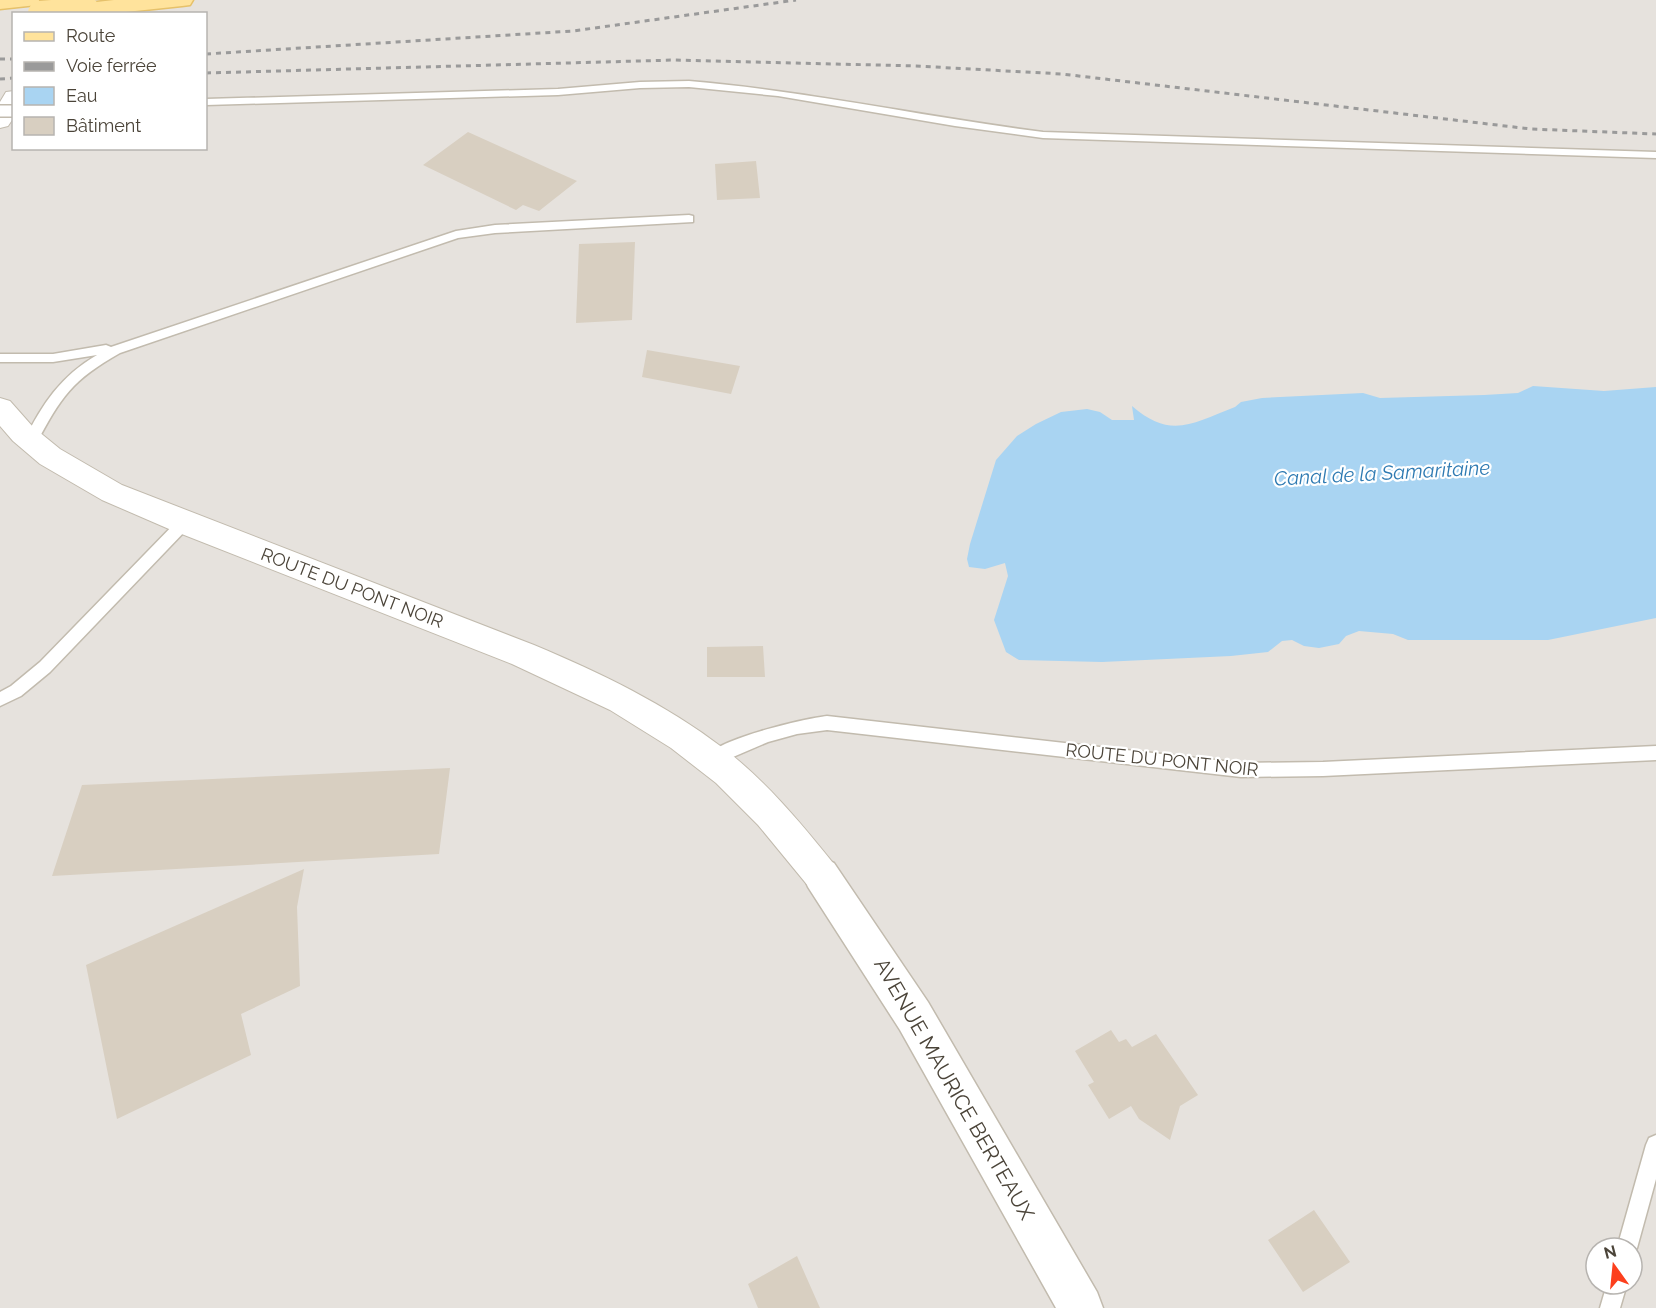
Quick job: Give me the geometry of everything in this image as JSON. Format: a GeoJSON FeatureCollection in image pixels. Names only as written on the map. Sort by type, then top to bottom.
{"type":"FeatureCollection","features":[{"type":"Feature","properties":{"kind":"main road"},"geometry":{"type":"LineString","coordinates":[[0,3],[29,0]]}},
{"type":"Feature","properties":{"kind":"main road"},"geometry":{"type":"LineString","coordinates":[[52,12],[182,0]]}},
{"type":"Feature","properties":{"kind":"street"},"geometry":{"type":"LineString","coordinates":[[0,121],[12,100]]}},
{"type":"Feature","properties":{"kind":"street","name":"ROUTE DU PONT NOIR"},"geometry":{"type":"LineString","coordinates":[[0,408],[31,441],[61,464],[97,485],[571,675],[648,714],[712,759],[770,813],[821,875]]}},
{"type":"Feature","properties":{"kind":"street","name":"AVENUE MAURICE BERTEAUX"},"geometry":{"type":"LineString","coordinates":[[821,875],[914,1016],[1081,1308]]}},
{"type":"Feature","properties":{"kind":"lane"},"geometry":{"type":"LineString","coordinates":[[207,102],[351,96],[560,92],[682,84],[745,89],[1043,135],[1656,154]]}},
{"type":"Feature","properties":{"kind":"lane"},"geometry":{"type":"LineString","coordinates":[[0,358],[70,357],[135,342],[456,235],[495,229],[689,219]]}},
{"type":"Feature","properties":{"kind":"lane"},"geometry":{"type":"LineString","coordinates":[[31,441],[50,402],[68,381],[98,359],[135,342]]}},
{"type":"Feature","properties":{"kind":"lane"},"geometry":{"type":"LineString","coordinates":[[0,699],[16,691],[45,667],[185,522]]}},
{"type":"Feature","properties":{"kind":"lane","name":"ROUTE DU PONT NOIR"},"geometry":{"type":"LineString","coordinates":[[712,759],[754,738],[789,728],[827,723],[1241,770],[1313,769],[1656,753]]}},
{"type":"Feature","properties":{"kind":"lane"},"geometry":{"type":"LineString","coordinates":[[1630,1236],[1656,1145]]}},
{"type":"Feature","properties":{"kind":"shaded area"},"geometry":{"type":"Polygon","coordinates":[[[0,0],[1656,0],[1656,1308],[0,1308],[0,0]]]}},
{"type":"Feature","properties":{"kind":"water","name":"Canal de la Samaritaine"},"geometry":{"type":"Polygon","coordinates":[[[1533,386],[1604,391],[1656,387],[1656,618],[1548,640],[1408,640],[1393,634],[1359,631],[1346,636],[1339,644],[1319,648],[1304,646],[1292,640],[1282,641],[1268,652],[1231,656],[1102,662],[1019,660],[1006,652],[994,620],[1008,576],[1005,563],[985,569],[969,567],[967,559],[970,544],[996,460],[1017,436],[1061,412],[1087,409],[1100,412],[1112,420],[1134,420],[1132,406],[1159,423],[1182,425],[1207,418],[1235,407],[1241,402],[1262,398],[1363,393],[1380,398],[1484,395],[1518,393],[1533,386]]]}},
{"type":"Feature","properties":{"kind":"building"},"geometry":{"type":"Polygon","coordinates":[[[468,132],[577,181],[539,211],[523,205],[516,210],[423,165],[468,132]]]}},
{"type":"Feature","properties":{"kind":"building"},"geometry":{"type":"Polygon","coordinates":[[[756,161],[760,198],[717,200],[715,164],[756,161]]]}},
{"type":"Feature","properties":{"kind":"building"},"geometry":{"type":"Polygon","coordinates":[[[635,242],[632,320],[576,323],[579,244],[635,242]]]}},
{"type":"Feature","properties":{"kind":"building"},"geometry":{"type":"Polygon","coordinates":[[[647,350],[740,366],[731,394],[642,377],[647,350]]]}},
{"type":"Feature","properties":{"kind":"building"},"geometry":{"type":"Polygon","coordinates":[[[763,646],[765,677],[707,677],[707,647],[763,646]]]}},
{"type":"Feature","properties":{"kind":"building"},"geometry":{"type":"Polygon","coordinates":[[[450,768],[439,854],[52,876],[82,785],[450,768]]]}},
{"type":"Feature","properties":{"kind":"building"},"geometry":{"type":"Polygon","coordinates":[[[304,869],[297,907],[300,986],[241,1014],[251,1055],[117,1119],[86,965],[304,869]]]}},
{"type":"Feature","properties":{"kind":"building"},"geometry":{"type":"Polygon","coordinates":[[[1111,1030],[1119,1042],[1126,1039],[1132,1047],[1156,1034],[1198,1095],[1180,1106],[1170,1140],[1139,1119],[1131,1106],[1109,1119],[1088,1085],[1094,1082],[1075,1051],[1111,1030]]]}},
{"type":"Feature","properties":{"kind":"building"},"geometry":{"type":"Polygon","coordinates":[[[1314,1210],[1350,1262],[1303,1292],[1268,1240],[1314,1210]]]}},
{"type":"Feature","properties":{"kind":"building"},"geometry":{"type":"Polygon","coordinates":[[[797,1256],[820,1308],[758,1308],[748,1284],[797,1256]]]}},
{"type":"Feature","properties":{"kind":"railway"},"geometry":{"type":"LineString","coordinates":[[207,54],[573,31],[796,0]]}},
{"type":"Feature","properties":{"kind":"railway"},"geometry":{"type":"LineString","coordinates":[[0,59],[12,59]]}},
{"type":"Feature","properties":{"kind":"railway"},"geometry":{"type":"LineString","coordinates":[[207,73],[675,60],[916,66],[1062,74],[1531,129],[1656,134]]}},
{"type":"Feature","properties":{"kind":"railway"},"geometry":{"type":"LineString","coordinates":[[0,79],[12,78]]}}]}
